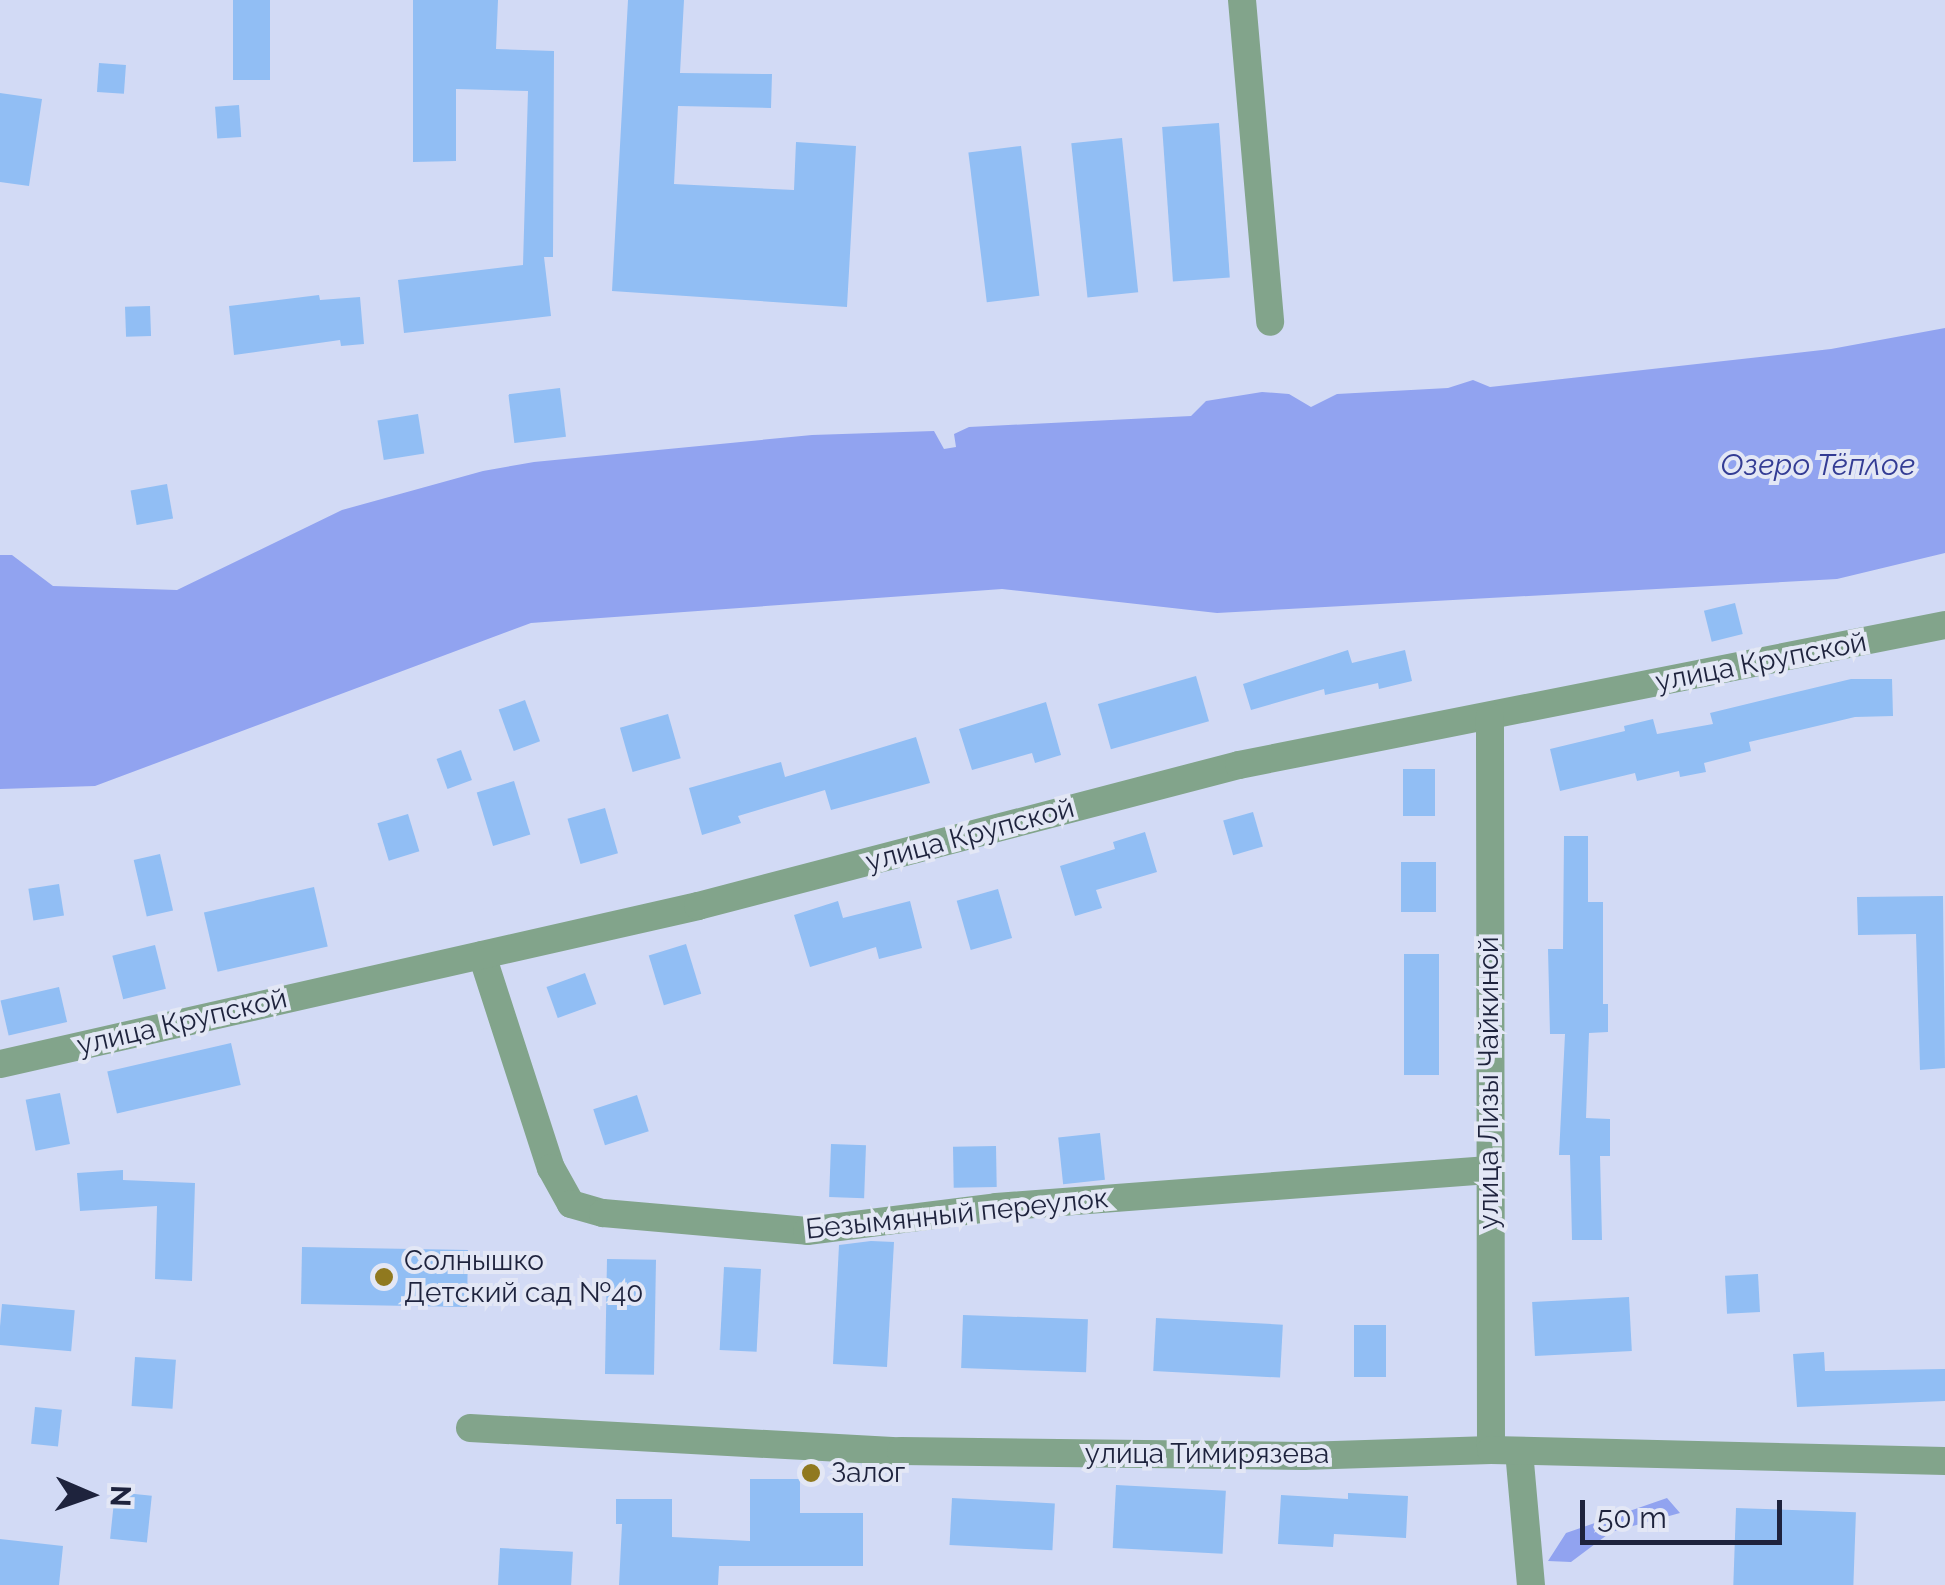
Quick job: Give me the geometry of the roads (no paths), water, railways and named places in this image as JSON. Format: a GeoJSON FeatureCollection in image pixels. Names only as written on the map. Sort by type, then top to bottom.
{"type":"FeatureCollection","features":[{"type":"Feature","properties":{"kind":"street"},"geometry":{"type":"LineString","coordinates":[[1242,0],[1270,322]]}},
{"type":"Feature","properties":{"kind":"street","name":"улица Крупской"},"geometry":{"type":"LineString","coordinates":[[0,1064],[698,906],[1239,765],[1945,625]]}},
{"type":"Feature","properties":{"kind":"street","name":"улица Лизы Чайкиной"},"geometry":{"type":"LineString","coordinates":[[1490,717],[1489,1170],[1505,1450],[1531,1585]]}},
{"type":"Feature","properties":{"kind":"street","name":"Безымянный переулок"},"geometry":{"type":"LineString","coordinates":[[482,955],[551,1168],[571,1204],[604,1213],[807,1231],[996,1207],[1489,1170]]}},
{"type":"Feature","properties":{"kind":"street","name":"улица Тимирязева"},"geometry":{"type":"LineString","coordinates":[[470,1428],[901,1450],[1302,1456],[1505,1450],[1945,1461]]}},
{"type":"Feature","properties":{"kind":"water","name":"Озеро Тёплое"},"geometry":{"type":"Polygon","coordinates":[[[1945,328],[1945,553],[1837,579],[1217,613],[1002,589],[531,623],[95,786],[0,789],[0,555],[12,555],[53,586],[177,590],[342,510],[483,471],[534,462],[812,435],[934,431],[944,449],[956,447],[954,434],[969,427],[1191,416],[1206,401],[1262,392],[1289,394],[1311,407],[1337,394],[1448,388],[1473,380],[1490,387],[1831,349],[1945,328]]]}},
{"type":"Feature","properties":{"kind":"water"},"geometry":{"type":"Polygon","coordinates":[[[1667,1498],[1680,1513],[1611,1532],[1571,1562],[1548,1561],[1566,1533],[1667,1498]]]}},
{"type":"Feature","properties":{"kind":"place","name":"Солнышко Детский сад №40"},"geometry":{"type":"Point","coordinates":[384,1277]}},
{"type":"Feature","properties":{"kind":"place","name":"Залог"},"geometry":{"type":"Point","coordinates":[811,1473]}}]}
